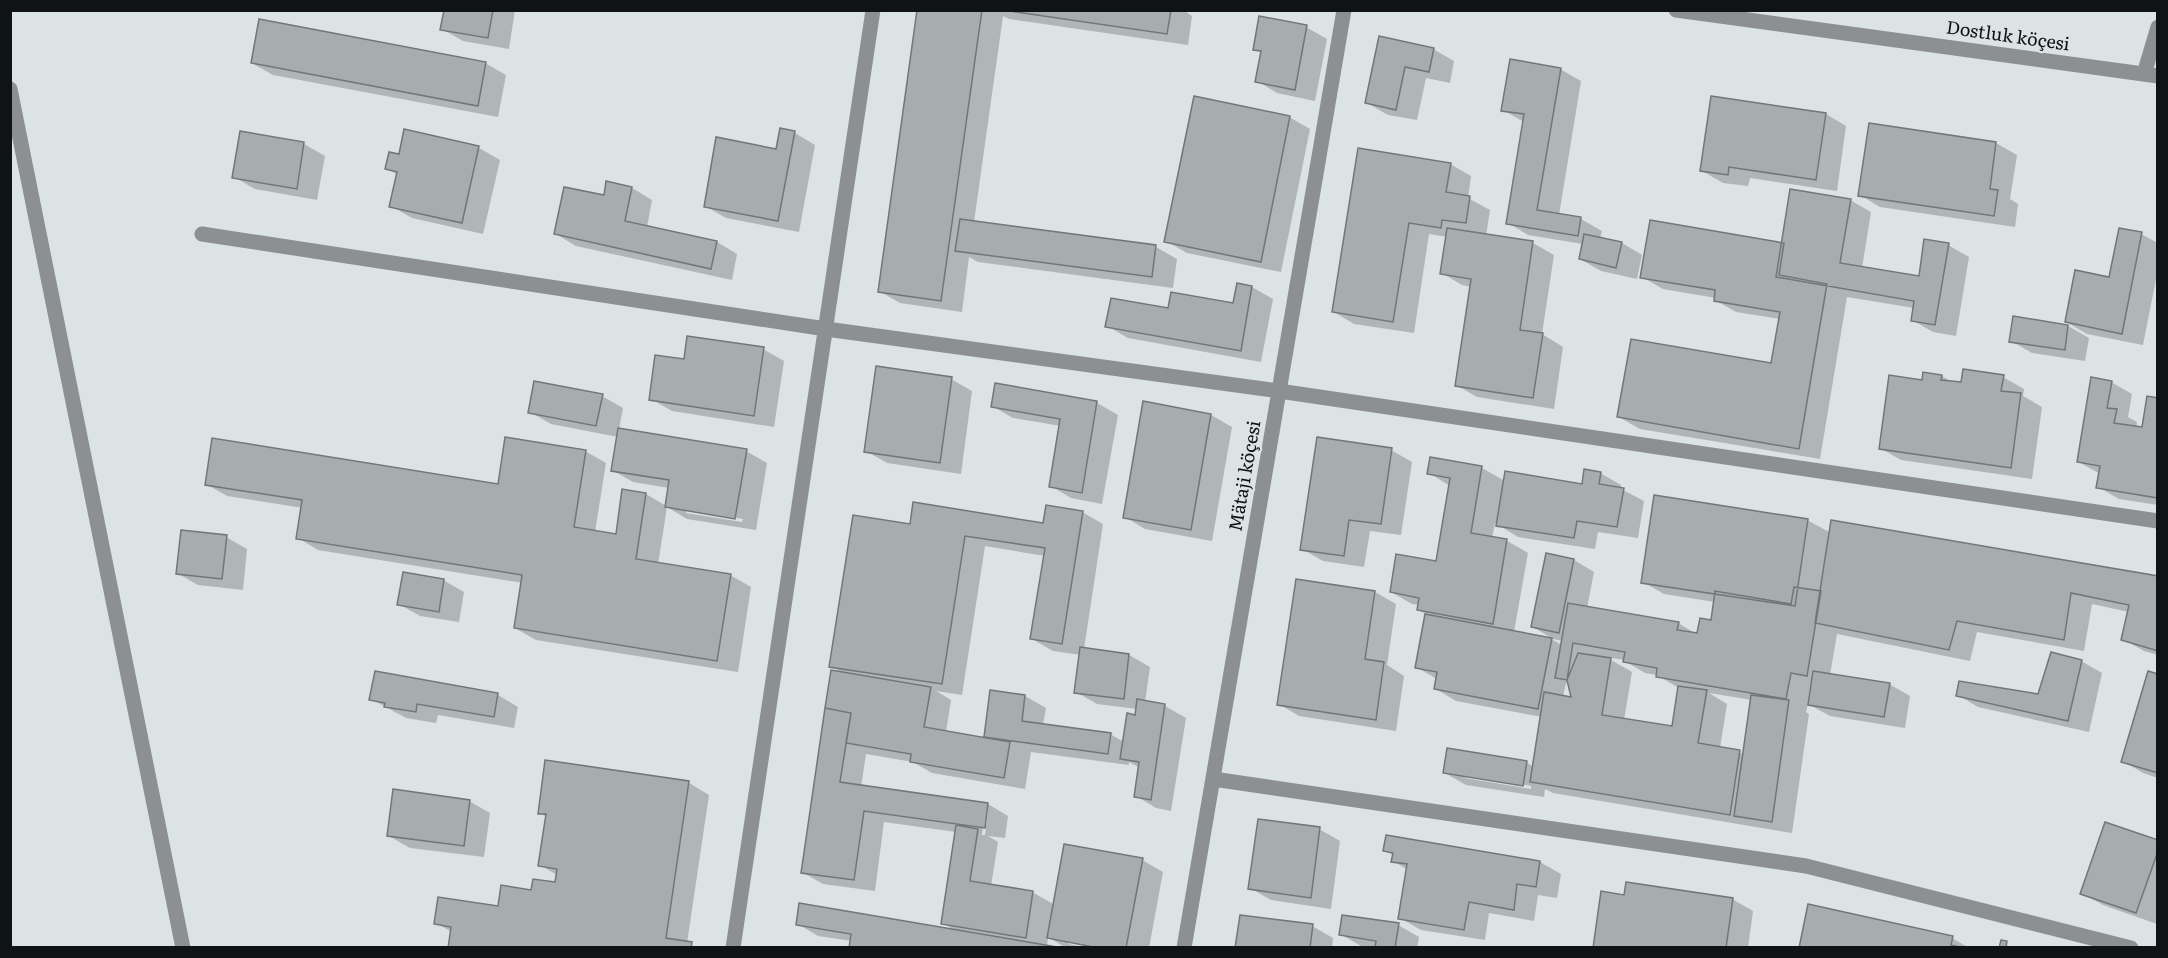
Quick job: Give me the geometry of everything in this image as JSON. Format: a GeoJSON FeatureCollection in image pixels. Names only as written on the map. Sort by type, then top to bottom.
{"type":"FeatureCollection","features":[{"type":"Feature","properties":{"kind":"street"},"geometry":{"type":"LineString","coordinates":[[733,948],[873,10]]}},
{"type":"Feature","properties":{"kind":"street","name":"Mätaji köçesi"},"geometry":{"type":"LineString","coordinates":[[1184,948],[1344,10]]}},
{"type":"Feature","properties":{"kind":"street","name":"Dostluk köçesi"},"geometry":{"type":"LineString","coordinates":[[1676,10],[2151,75]]}},
{"type":"Feature","properties":{"kind":"street"},"geometry":{"type":"LineString","coordinates":[[2151,75],[2157,27]]}},
{"type":"Feature","properties":{"kind":"street"},"geometry":{"type":"LineString","coordinates":[[10,89],[183,948]]}},
{"type":"Feature","properties":{"kind":"street"},"geometry":{"type":"LineString","coordinates":[[202,234],[826,329],[1279,391],[2157,521]]}},
{"type":"Feature","properties":{"kind":"street"},"geometry":{"type":"LineString","coordinates":[[1213,779],[1806,866],[2131,948]]}},
{"type":"Feature","properties":{"kind":"building"},"geometry":{"type":"Polygon","coordinates":[[[444,10],[493,10],[488,38],[440,30],[444,10]]]}},
{"type":"Feature","properties":{"kind":"building"},"geometry":{"type":"Polygon","coordinates":[[[917,10],[982,10],[941,301],[878,292],[917,10]]]}},
{"type":"Feature","properties":{"kind":"building"},"geometry":{"type":"Polygon","coordinates":[[[1003,10],[1171,10],[1167,34],[1003,10]]]}},
{"type":"Feature","properties":{"kind":"building"},"geometry":{"type":"Polygon","coordinates":[[[1259,16],[1307,25],[1295,90],[1255,82],[1261,51],[1253,50],[1259,16]]]}},
{"type":"Feature","properties":{"kind":"building"},"geometry":{"type":"Polygon","coordinates":[[[259,19],[486,62],[478,106],[251,63],[259,19]]]}},
{"type":"Feature","properties":{"kind":"building"},"geometry":{"type":"Polygon","coordinates":[[[1379,36],[1434,48],[1429,72],[1405,67],[1396,110],[1365,103],[1379,36]]]}},
{"type":"Feature","properties":{"kind":"building"},"geometry":{"type":"Polygon","coordinates":[[[1510,59],[1561,68],[1537,210],[1581,217],[1578,236],[1506,224],[1524,114],[1501,111],[1510,59]]]}},
{"type":"Feature","properties":{"kind":"building"},"geometry":{"type":"Polygon","coordinates":[[[1194,96],[1290,116],[1261,262],[1164,242],[1194,96]]]}},
{"type":"Feature","properties":{"kind":"building"},"geometry":{"type":"Polygon","coordinates":[[[1711,96],[1826,113],[1816,180],[1729,167],[1728,175],[1700,171],[1711,96]]]}},
{"type":"Feature","properties":{"kind":"building"},"geometry":{"type":"Polygon","coordinates":[[[1869,123],[1996,142],[1990,189],[1998,190],[1994,216],[1858,196],[1869,123]]]}},
{"type":"Feature","properties":{"kind":"building"},"geometry":{"type":"Polygon","coordinates":[[[780,128],[795,131],[778,221],[704,207],[716,137],[776,149],[780,128]]]}},
{"type":"Feature","properties":{"kind":"building"},"geometry":{"type":"Polygon","coordinates":[[[404,129],[479,146],[462,223],[389,207],[397,172],[385,169],[389,152],[399,154],[404,129]]]}},
{"type":"Feature","properties":{"kind":"building"},"geometry":{"type":"Polygon","coordinates":[[[240,131],[304,142],[297,189],[232,178],[240,131]]]}},
{"type":"Feature","properties":{"kind":"building"},"geometry":{"type":"Polygon","coordinates":[[[1358,148],[1451,163],[1446,192],[1470,196],[1466,223],[1442,220],[1441,228],[1409,223],[1393,322],[1332,312],[1358,148]]]}},
{"type":"Feature","properties":{"kind":"building"},"geometry":{"type":"Polygon","coordinates":[[[606,181],[632,187],[625,221],[717,241],[711,269],[554,234],[564,187],[604,195],[606,181]]]}},
{"type":"Feature","properties":{"kind":"building"},"geometry":{"type":"Polygon","coordinates":[[[1790,189],[1851,199],[1840,263],[1919,276],[1924,239],[1949,243],[1935,325],[1911,321],[1914,301],[1776,277],[1790,189]]]}},
{"type":"Feature","properties":{"kind":"building"},"geometry":{"type":"Polygon","coordinates":[[[960,219],[1156,245],[1152,277],[955,251],[960,219]]]}},
{"type":"Feature","properties":{"kind":"building"},"geometry":{"type":"Polygon","coordinates":[[[1650,220],[1784,243],[1779,275],[1827,284],[1799,449],[1617,417],[1631,339],[1771,363],[1780,312],[1714,301],[1715,290],[1640,278],[1650,220]]]}},
{"type":"Feature","properties":{"kind":"building"},"geometry":{"type":"Polygon","coordinates":[[[1447,228],[1533,241],[1520,330],[1543,333],[1533,398],[1455,386],[1471,279],[1440,274],[1447,228]]]}},
{"type":"Feature","properties":{"kind":"building"},"geometry":{"type":"Polygon","coordinates":[[[2119,228],[2142,232],[2122,334],[2065,322],[2075,270],[2109,277],[2119,228]]]}},
{"type":"Feature","properties":{"kind":"building"},"geometry":{"type":"Polygon","coordinates":[[[1584,234],[1622,242],[1616,268],[1579,259],[1584,234]]]}},
{"type":"Feature","properties":{"kind":"building"},"geometry":{"type":"Polygon","coordinates":[[[1237,283],[1252,286],[1241,351],[1105,327],[1111,298],[1168,308],[1171,292],[1233,303],[1237,283]]]}},
{"type":"Feature","properties":{"kind":"building"},"geometry":{"type":"Polygon","coordinates":[[[2013,316],[2068,325],[2065,350],[2009,342],[2013,316]]]}},
{"type":"Feature","properties":{"kind":"building"},"geometry":{"type":"Polygon","coordinates":[[[687,336],[764,347],[754,416],[649,400],[655,355],[684,359],[687,336]]]}},
{"type":"Feature","properties":{"kind":"building"},"geometry":{"type":"Polygon","coordinates":[[[876,366],[952,377],[940,463],[864,452],[876,366]]]}},
{"type":"Feature","properties":{"kind":"building"},"geometry":{"type":"Polygon","coordinates":[[[1963,369],[2004,375],[2001,391],[2021,393],[2011,468],[1879,449],[1889,375],[1922,380],[1923,372],[1942,375],[1941,380],[1961,382],[1963,369]]]}},
{"type":"Feature","properties":{"kind":"building"},"geometry":{"type":"Polygon","coordinates":[[[2091,377],[2112,381],[2107,408],[2117,409],[2114,423],[2142,427],[2147,396],[2158,398],[2158,498],[2096,488],[2100,466],[2077,462],[2091,377]]]}},
{"type":"Feature","properties":{"kind":"building"},"geometry":{"type":"Polygon","coordinates":[[[534,381],[603,394],[596,426],[528,413],[534,381]]]}},
{"type":"Feature","properties":{"kind":"building"},"geometry":{"type":"Polygon","coordinates":[[[995,383],[1097,401],[1082,493],[1049,487],[1060,419],[991,407],[995,383]]]}},
{"type":"Feature","properties":{"kind":"building"},"geometry":{"type":"Polygon","coordinates":[[[1143,401],[1211,414],[1191,530],[1123,518],[1143,401]]]}},
{"type":"Feature","properties":{"kind":"building"},"geometry":{"type":"Polygon","coordinates":[[[618,428],[747,449],[735,519],[665,507],[669,480],[611,471],[618,428]]]}},
{"type":"Feature","properties":{"kind":"building"},"geometry":{"type":"Polygon","coordinates":[[[505,437],[586,450],[574,527],[616,534],[622,489],[646,493],[636,559],[731,574],[717,661],[514,628],[522,575],[296,539],[302,500],[205,485],[212,438],[498,484],[505,437]]]}},
{"type":"Feature","properties":{"kind":"building"},"geometry":{"type":"Polygon","coordinates":[[[1317,437],[1392,448],[1381,524],[1349,520],[1344,556],[1300,550],[1317,437]]]}},
{"type":"Feature","properties":{"kind":"building"},"geometry":{"type":"Polygon","coordinates":[[[1430,457],[1482,466],[1471,533],[1507,539],[1493,624],[1417,610],[1419,598],[1390,592],[1396,554],[1436,561],[1450,478],[1427,474],[1430,457]]]}},
{"type":"Feature","properties":{"kind":"building"},"geometry":{"type":"Polygon","coordinates":[[[1584,469],[1601,472],[1599,484],[1624,488],[1617,527],[1577,521],[1574,538],[1496,526],[1505,471],[1582,484],[1584,469]]]}},
{"type":"Feature","properties":{"kind":"building"},"geometry":{"type":"Polygon","coordinates":[[[1654,495],[1808,519],[1795,606],[1641,583],[1654,495]]]}},
{"type":"Feature","properties":{"kind":"building"},"geometry":{"type":"Polygon","coordinates":[[[913,502],[1043,523],[1046,505],[1083,511],[1062,644],[1030,639],[1045,548],[965,536],[942,684],[829,667],[853,515],[910,524],[913,502]]]}},
{"type":"Feature","properties":{"kind":"building"},"geometry":{"type":"Polygon","coordinates":[[[1831,520],[2158,576],[2158,651],[2121,640],[2129,605],[2071,593],[2064,640],[1957,621],[1949,650],[1815,623],[1831,520]]]}},
{"type":"Feature","properties":{"kind":"building"},"geometry":{"type":"Polygon","coordinates":[[[181,530],[227,535],[222,579],[176,574],[181,530]]]}},
{"type":"Feature","properties":{"kind":"building"},"geometry":{"type":"Polygon","coordinates":[[[1546,553],[1574,559],[1559,633],[1531,627],[1546,553]]]}},
{"type":"Feature","properties":{"kind":"building"},"geometry":{"type":"Polygon","coordinates":[[[403,572],[444,579],[439,612],[397,605],[403,572]]]}},
{"type":"Feature","properties":{"kind":"building"},"geometry":{"type":"Polygon","coordinates":[[[1296,579],[1375,591],[1365,659],[1384,662],[1376,720],[1277,705],[1296,579]]]}},
{"type":"Feature","properties":{"kind":"building"},"geometry":{"type":"Polygon","coordinates":[[[1794,587],[1821,591],[1807,676],[1791,673],[1786,699],[1656,677],[1657,668],[1623,662],[1625,652],[1573,643],[1567,680],[1555,678],[1568,603],[1679,622],[1677,630],[1697,633],[1700,618],[1711,620],[1715,591],[1791,604],[1794,587]]]}},
{"type":"Feature","properties":{"kind":"building"},"geometry":{"type":"Polygon","coordinates":[[[1425,614],[1552,638],[1538,709],[1434,689],[1437,672],[1415,668],[1425,614]]]}},
{"type":"Feature","properties":{"kind":"building"},"geometry":{"type":"Polygon","coordinates":[[[1080,647],[1129,654],[1124,699],[1074,693],[1080,647]]]}},
{"type":"Feature","properties":{"kind":"building"},"geometry":{"type":"Polygon","coordinates":[[[2051,652],[2082,660],[2068,721],[1956,696],[1959,681],[2038,694],[2051,652]]]}},
{"type":"Feature","properties":{"kind":"building"},"geometry":{"type":"Polygon","coordinates":[[[1578,653],[1611,658],[1602,715],[1672,726],[1678,686],[1707,690],[1698,743],[1740,750],[1730,815],[1530,782],[1544,692],[1571,697],[1567,680],[1578,653]]]}},
{"type":"Feature","properties":{"kind":"building"},"geometry":{"type":"Polygon","coordinates":[[[831,670],[931,687],[924,727],[1010,742],[1004,778],[910,762],[911,754],[846,743],[851,713],[825,708],[831,670]]]}},
{"type":"Feature","properties":{"kind":"building"},"geometry":{"type":"Polygon","coordinates":[[[375,671],[498,693],[494,717],[417,704],[416,712],[384,707],[385,703],[369,700],[375,671]]]}},
{"type":"Feature","properties":{"kind":"building"},"geometry":{"type":"Polygon","coordinates":[[[1813,671],[1890,683],[1884,717],[1808,705],[1813,671]]]}},
{"type":"Feature","properties":{"kind":"building"},"geometry":{"type":"Polygon","coordinates":[[[2148,671],[2158,674],[2158,773],[2121,762],[2148,671]]]}},
{"type":"Feature","properties":{"kind":"building"},"geometry":{"type":"Polygon","coordinates":[[[990,690],[1025,695],[1022,721],[1111,733],[1108,754],[984,737],[990,690]]]}},
{"type":"Feature","properties":{"kind":"building"},"geometry":{"type":"Polygon","coordinates":[[[1751,695],[1789,700],[1772,822],[1734,816],[1751,695]]]}},
{"type":"Feature","properties":{"kind":"building"},"geometry":{"type":"Polygon","coordinates":[[[1137,699],[1165,704],[1151,800],[1134,797],[1139,762],[1120,759],[1127,713],[1135,715],[1137,699]]]}},
{"type":"Feature","properties":{"kind":"building"},"geometry":{"type":"Polygon","coordinates":[[[825,708],[851,713],[840,782],[988,803],[985,828],[864,811],[854,880],[801,873],[825,708]]]}},
{"type":"Feature","properties":{"kind":"building"},"geometry":{"type":"Polygon","coordinates":[[[1447,748],[1527,761],[1523,786],[1443,773],[1447,748]]]}},
{"type":"Feature","properties":{"kind":"building"},"geometry":{"type":"Polygon","coordinates":[[[545,760],[689,781],[666,938],[692,942],[691,948],[448,948],[451,927],[434,924],[438,897],[498,906],[501,885],[531,890],[533,879],[555,882],[557,869],[538,866],[546,814],[538,814],[545,760]]]}},
{"type":"Feature","properties":{"kind":"building"},"geometry":{"type":"Polygon","coordinates":[[[393,789],[470,800],[464,846],[387,836],[393,789]]]}},
{"type":"Feature","properties":{"kind":"building"},"geometry":{"type":"Polygon","coordinates":[[[1258,819],[1320,827],[1311,898],[1248,889],[1258,819]]]}},
{"type":"Feature","properties":{"kind":"building"},"geometry":{"type":"Polygon","coordinates":[[[2105,822],[2158,840],[2158,851],[2136,913],[2080,894],[2105,822]]]}},
{"type":"Feature","properties":{"kind":"building"},"geometry":{"type":"Polygon","coordinates":[[[956,825],[978,829],[970,881],[1033,891],[1026,938],[941,924],[956,825]]]}},
{"type":"Feature","properties":{"kind":"building"},"geometry":{"type":"Polygon","coordinates":[[[1386,835],[1540,861],[1536,887],[1517,884],[1514,910],[1469,902],[1464,930],[1398,919],[1407,864],[1391,862],[1393,853],[1383,851],[1386,835]]]}},
{"type":"Feature","properties":{"kind":"building"},"geometry":{"type":"Polygon","coordinates":[[[1064,844],[1143,858],[1126,948],[1098,948],[1047,938],[1064,844]]]}},
{"type":"Feature","properties":{"kind":"building"},"geometry":{"type":"Polygon","coordinates":[[[1626,882],[1733,898],[1726,948],[1593,948],[1601,891],[1624,895],[1626,882]]]}},
{"type":"Feature","properties":{"kind":"building"},"geometry":{"type":"Polygon","coordinates":[[[799,903],[1063,948],[849,948],[851,934],[796,925],[799,903]]]}},
{"type":"Feature","properties":{"kind":"building"},"geometry":{"type":"Polygon","coordinates":[[[1808,904],[1953,936],[1951,945],[1964,948],[1799,948],[1808,904]]]}},
{"type":"Feature","properties":{"kind":"building"},"geometry":{"type":"Polygon","coordinates":[[[1240,915],[1313,924],[1310,948],[1235,948],[1240,915]]]}},
{"type":"Feature","properties":{"kind":"building"},"geometry":{"type":"Polygon","coordinates":[[[1342,915],[1399,923],[1395,948],[1375,948],[1376,941],[1339,935],[1342,915]]]}},
{"type":"Feature","properties":{"kind":"building"},"geometry":{"type":"Polygon","coordinates":[[[2001,940],[2007,941],[2006,948],[1999,948],[2001,940]]]}}]}
